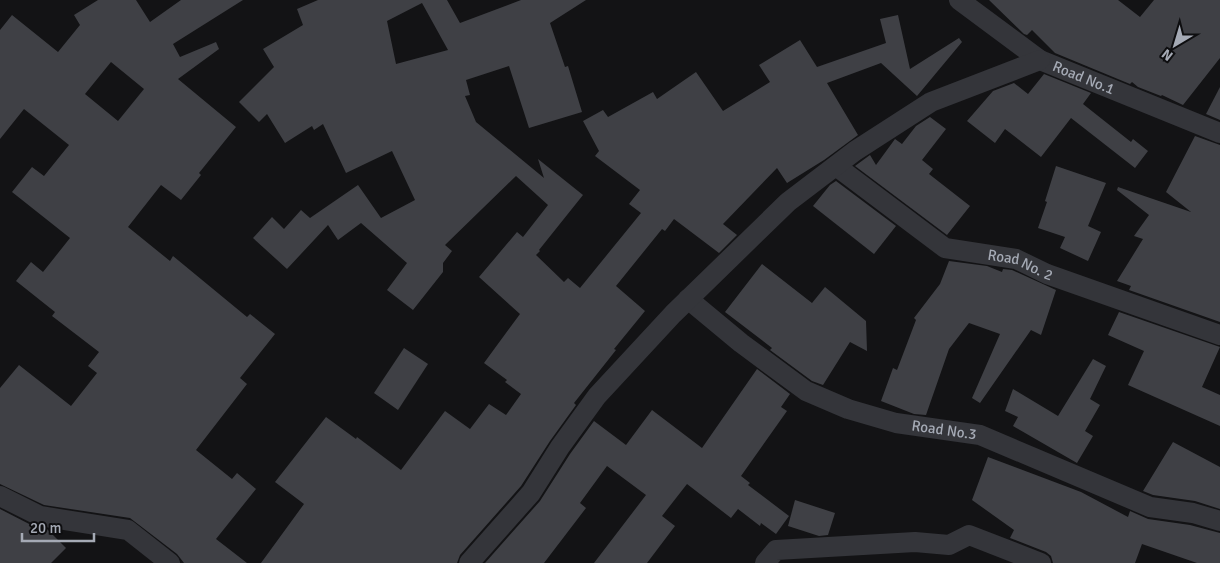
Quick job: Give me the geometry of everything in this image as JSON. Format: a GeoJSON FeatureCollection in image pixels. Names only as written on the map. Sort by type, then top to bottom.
{"type":"FeatureCollection","features":[{"type":"Feature","properties":{"kind":"street","name":"Road No.1"},"geometry":{"type":"LineString","coordinates":[[959,0],[1040,60],[1220,134]]}},
{"type":"Feature","properties":{"kind":"street"},"geometry":{"type":"LineString","coordinates":[[469,563],[531,493],[560,447],[596,396],[688,300],[788,202],[855,151],[931,102],[1040,60]]}},
{"type":"Feature","properties":{"kind":"street","name":"Road No. 2"},"geometry":{"type":"LineString","coordinates":[[836,166],[945,248],[1016,259],[1047,274],[1220,335]]}},
{"type":"Feature","properties":{"kind":"street","name":"Road No.3"},"geometry":{"type":"LineString","coordinates":[[688,300],[741,343],[806,391],[848,409],[896,423],[980,435],[1150,507],[1193,513],[1220,521]]}},
{"type":"Feature","properties":{"kind":"street"},"geometry":{"type":"LineString","coordinates":[[0,496],[40,516],[128,530],[170,563]]}},
{"type":"Feature","properties":{"kind":"street"},"geometry":{"type":"LineString","coordinates":[[765,563],[776,550],[915,542],[949,545],[969,535],[1042,563]]}},
{"type":"Feature","properties":{"kind":"building"},"geometry":{"type":"Polygon","coordinates":[[[98,0],[136,0],[150,22],[181,0],[243,0],[173,44],[180,57],[216,42],[219,49],[178,79],[236,127],[199,173],[201,175],[181,200],[161,185],[128,227],[170,261],[173,256],[247,317],[250,314],[275,334],[240,378],[247,384],[196,450],[232,479],[237,473],[256,489],[216,539],[247,563],[184,563],[177,554],[130,518],[44,505],[0,484],[0,388],[19,365],[71,406],[97,373],[88,366],[99,352],[52,316],[55,312],[16,281],[31,262],[43,272],[70,238],[12,192],[32,167],[44,176],[69,145],[24,109],[0,139],[0,30],[12,15],[58,52],[80,25],[74,15],[98,0]],[[111,62],[85,94],[118,121],[144,89],[111,62]]]}},
{"type":"Feature","properties":{"kind":"building"},"geometry":{"type":"Polygon","coordinates":[[[318,0],[447,0],[460,23],[521,0],[586,0],[550,23],[565,67],[568,66],[582,112],[529,128],[509,66],[466,80],[470,95],[465,96],[476,122],[544,178],[538,159],[583,195],[536,255],[564,282],[568,278],[580,288],[641,213],[629,204],[640,190],[595,156],[599,151],[583,121],[603,110],[608,117],[653,92],[657,99],[696,72],[723,111],[770,82],[759,65],[800,40],[817,67],[886,43],[880,19],[898,15],[910,69],[959,38],[962,42],[917,96],[881,63],[827,83],[858,135],[824,160],[787,183],[777,168],[723,224],[737,235],[719,253],[674,219],[665,231],[662,229],[616,286],[645,311],[574,403],[576,405],[521,486],[460,555],[457,563],[261,563],[304,504],[275,482],[326,417],[356,439],[357,437],[401,470],[445,411],[470,429],[489,404],[506,415],[521,394],[505,382],[507,380],[484,363],[520,314],[479,277],[517,232],[523,237],[548,205],[516,176],[445,245],[452,251],[443,263],[443,272],[413,310],[387,290],[407,263],[361,223],[338,240],[328,225],[287,269],[253,238],[272,217],[284,229],[301,210],[310,218],[358,185],[381,218],[415,200],[392,151],[346,173],[323,124],[314,130],[312,126],[285,143],[267,114],[259,122],[239,102],[274,67],[263,49],[303,25],[297,9],[318,0]],[[422,3],[387,21],[396,64],[448,50],[422,3]]]}},
{"type":"Feature","properties":{"kind":"building"},"geometry":{"type":"Polygon","coordinates":[[[989,0],[1118,0],[1140,17],[1154,0],[1220,0],[1220,58],[1183,105],[1138,87],[1132,82],[1130,84],[1055,53],[1032,30],[1027,35],[1024,34],[989,0]]]}},
{"type":"Feature","properties":{"kind":"building"},"geometry":{"type":"Polygon","coordinates":[[[1044,74],[1091,93],[1083,104],[1131,142],[1133,139],[1148,151],[1135,168],[1071,118],[1041,157],[1005,129],[995,143],[967,121],[993,91],[1014,83],[1028,94],[1044,74]]]}},
{"type":"Feature","properties":{"kind":"building"},"geometry":{"type":"Polygon","coordinates":[[[1220,87],[1220,120],[1206,114],[1220,87]]]}},
{"type":"Feature","properties":{"kind":"building"},"geometry":{"type":"Polygon","coordinates":[[[930,117],[946,129],[922,160],[933,169],[929,174],[970,206],[947,235],[855,166],[870,155],[876,165],[895,139],[902,144],[916,126],[930,117]]]}},
{"type":"Feature","properties":{"kind":"building"},"geometry":{"type":"Polygon","coordinates":[[[1195,136],[1220,145],[1220,322],[1129,290],[1131,286],[1117,281],[1143,239],[1134,236],[1149,215],[1117,190],[1118,187],[1191,212],[1166,192],[1195,136]]]}},
{"type":"Feature","properties":{"kind":"building"},"geometry":{"type":"Polygon","coordinates":[[[1056,166],[1106,183],[1088,226],[1101,232],[1088,261],[1060,248],[1065,237],[1038,228],[1056,166]]]}},
{"type":"Feature","properties":{"kind":"building"},"geometry":{"type":"Polygon","coordinates":[[[836,181],[896,226],[874,254],[813,206],[830,185],[836,181]]]}},
{"type":"Feature","properties":{"kind":"building"},"geometry":{"type":"Polygon","coordinates":[[[949,261],[987,266],[1002,272],[1003,269],[1012,270],[1056,290],[1041,335],[1031,330],[980,403],[972,398],[1000,334],[969,323],[949,349],[926,415],[914,414],[881,401],[893,368],[897,370],[916,320],[914,318],[940,284],[949,261]]]}},
{"type":"Feature","properties":{"kind":"building"},"geometry":{"type":"Polygon","coordinates":[[[762,264],[812,303],[825,287],[866,321],[867,351],[850,342],[823,385],[812,381],[770,350],[772,348],[725,312],[762,264]]]}},
{"type":"Feature","properties":{"kind":"building"},"geometry":{"type":"Polygon","coordinates":[[[1119,312],[1220,347],[1202,387],[1220,395],[1220,426],[1128,385],[1144,351],[1108,335],[1119,312]]]}},
{"type":"Feature","properties":{"kind":"building"},"geometry":{"type":"Polygon","coordinates":[[[404,348],[428,364],[398,410],[374,393],[404,348]]]}},
{"type":"Feature","properties":{"kind":"building"},"geometry":{"type":"Polygon","coordinates":[[[1093,359],[1106,366],[1090,399],[1100,405],[1085,431],[1093,436],[1077,463],[1013,426],[1018,417],[1005,411],[1013,389],[1058,416],[1093,359]]]}},
{"type":"Feature","properties":{"kind":"building"},"geometry":{"type":"Polygon","coordinates":[[[757,369],[790,394],[781,407],[787,411],[741,476],[750,483],[748,485],[789,516],[776,534],[761,523],[760,526],[738,509],[731,518],[687,484],[662,516],[675,526],[647,563],[594,563],[646,495],[607,466],[580,503],[586,508],[544,563],[485,563],[540,501],[594,421],[626,445],[652,410],[702,448],[757,369]]]}},
{"type":"Feature","properties":{"kind":"building"},"geometry":{"type":"Polygon","coordinates":[[[1173,442],[1220,467],[1220,509],[1195,501],[1153,495],[1143,491],[1173,442]]]}},
{"type":"Feature","properties":{"kind":"building"},"geometry":{"type":"Polygon","coordinates":[[[988,457],[1081,492],[1128,517],[1130,511],[1148,519],[1190,525],[1220,533],[1220,563],[1197,563],[1142,544],[1135,563],[1053,563],[1051,556],[1046,552],[1010,538],[1014,530],[972,500],[988,457]]]}},
{"type":"Feature","properties":{"kind":"building"},"geometry":{"type":"Polygon","coordinates":[[[795,500],[835,513],[828,535],[819,536],[788,526],[795,500]]]}},
{"type":"Feature","properties":{"kind":"building"},"geometry":{"type":"Polygon","coordinates":[[[0,509],[35,527],[47,529],[66,548],[51,563],[0,563],[0,509]]]}}]}
